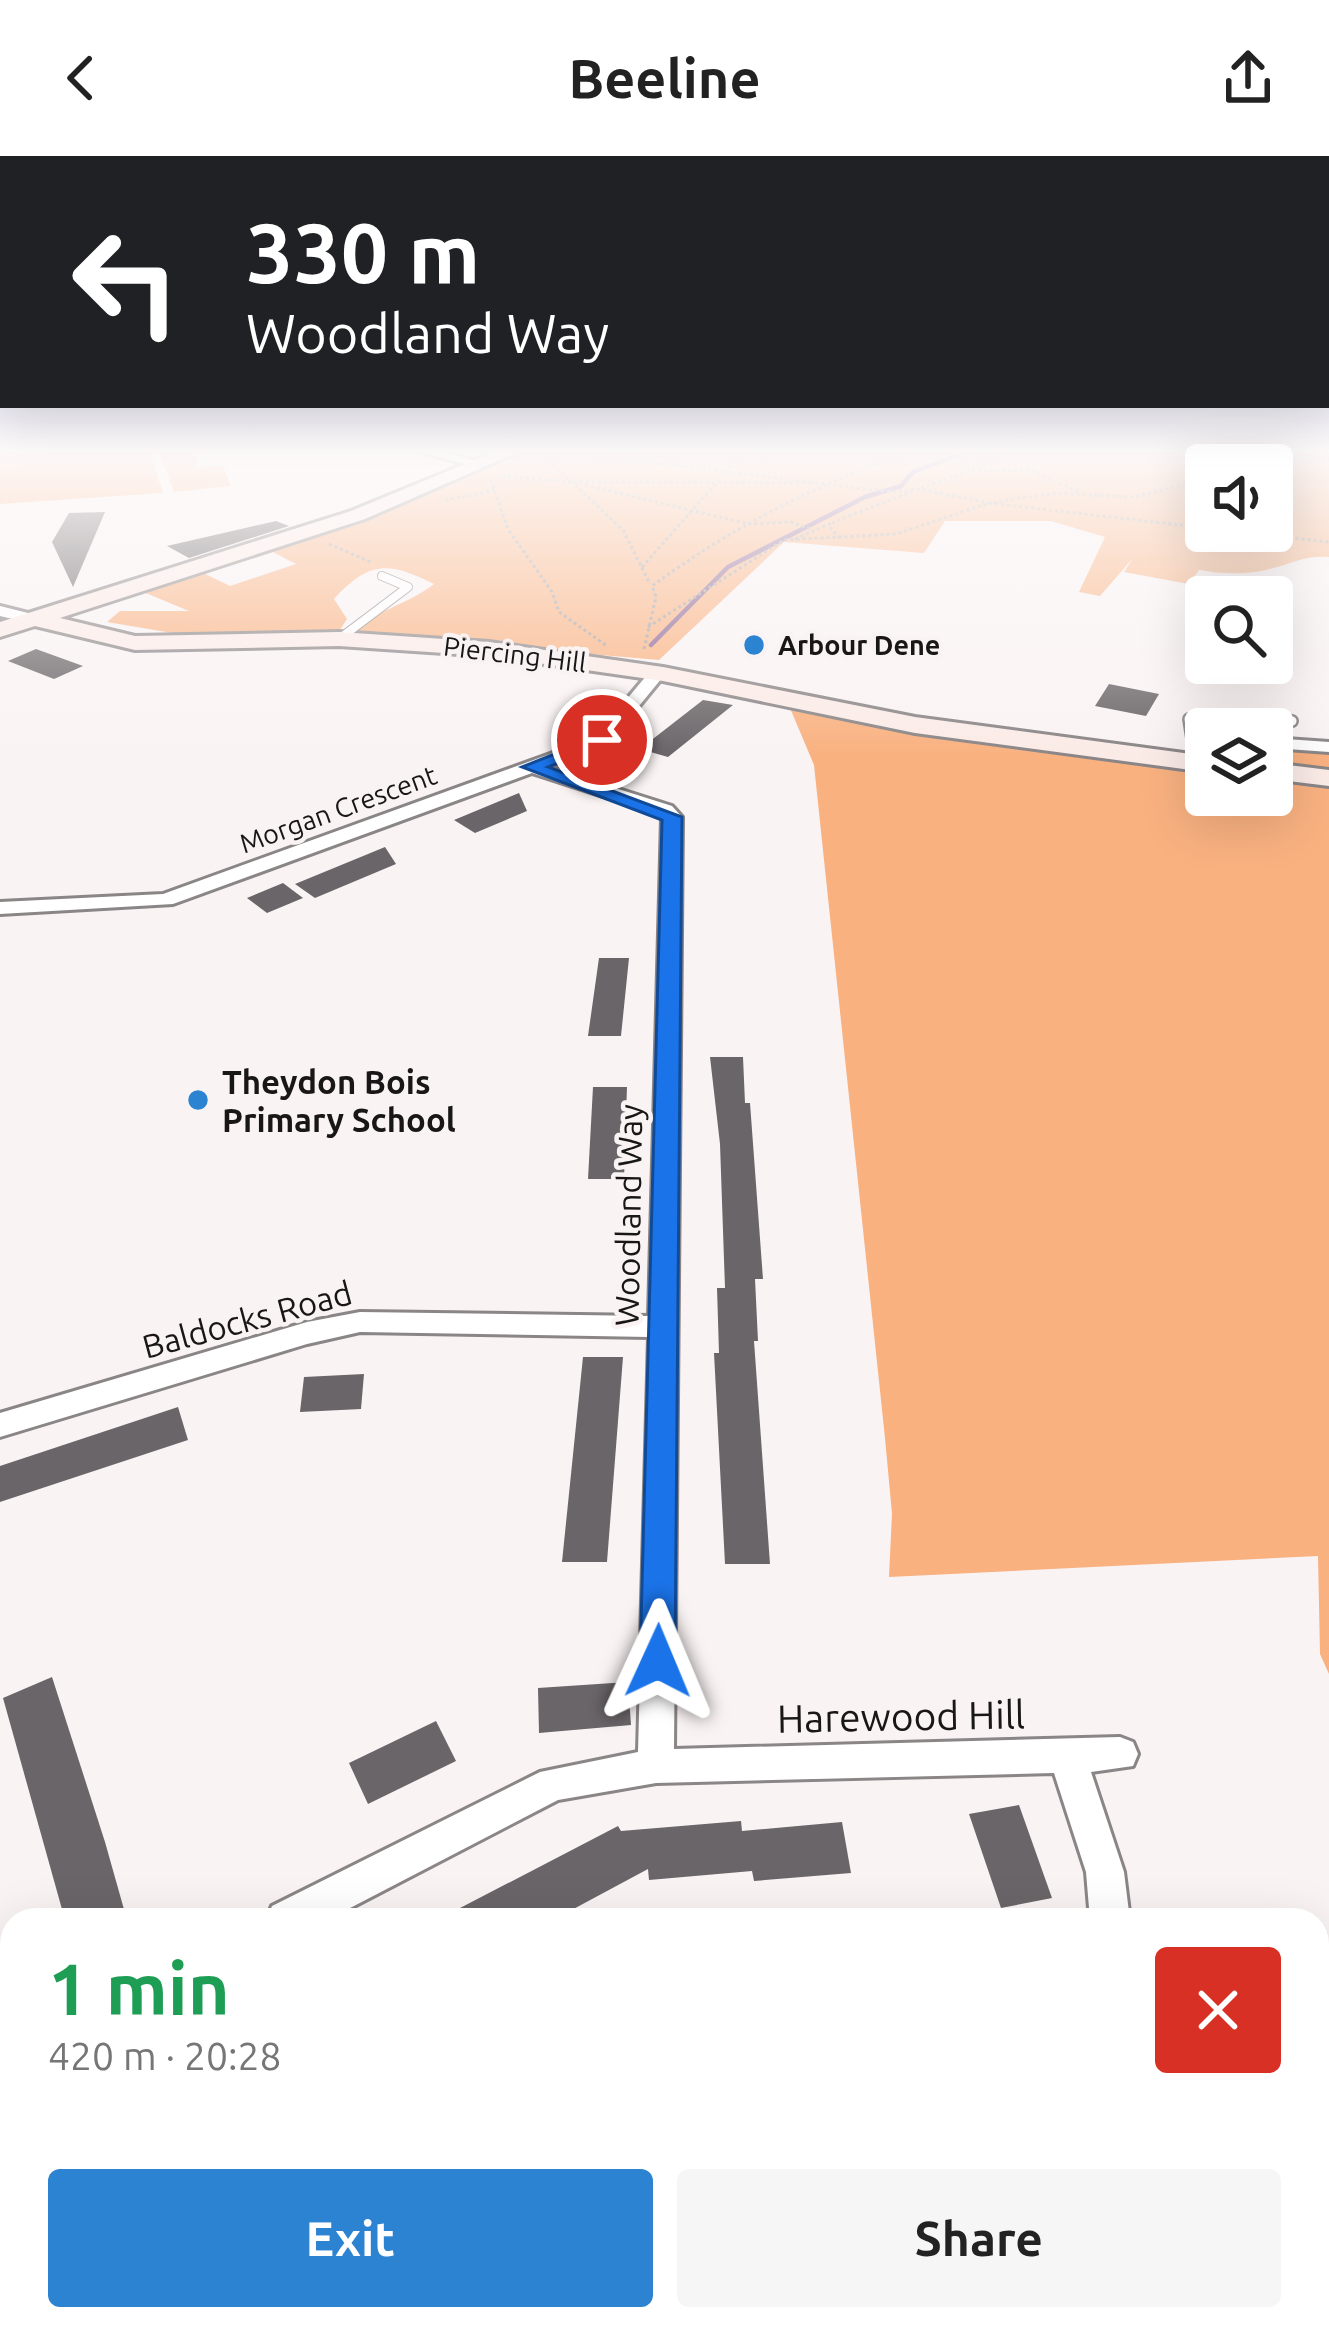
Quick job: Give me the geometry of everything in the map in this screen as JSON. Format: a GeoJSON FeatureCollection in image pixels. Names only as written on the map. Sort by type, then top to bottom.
{"type":"FeatureCollection","features":[{"type":"Feature","properties":{"kind":"street"},"geometry":{"type":"LineString","coordinates":[[0,631],[239,553]]}},
{"type":"Feature","properties":{"kind":"street"},"geometry":{"type":"LineString","coordinates":[[0,611],[34,620]]}},
{"type":"Feature","properties":{"kind":"street","name":"Piercing Hill"},"geometry":{"type":"LineString","coordinates":[[34,620],[135,643],[339,639],[469,647],[648,672],[916,725],[1185,761]]}},
{"type":"Feature","properties":{"kind":"street","name":"Morgan Crescent"},"geometry":{"type":"LineString","coordinates":[[0,908],[166,900],[602,740],[648,672]]}},
{"type":"Feature","properties":{"kind":"street"},"geometry":{"type":"LineString","coordinates":[[1293,744],[1329,747]]}},
{"type":"Feature","properties":{"kind":"street","name":"Woodland Way"},"geometry":{"type":"LineString","coordinates":[[531,767],[672,817],[656,1766]]}},
{"type":"Feature","properties":{"kind":"street"},"geometry":{"type":"LineString","coordinates":[[1293,774],[1329,778]]}},
{"type":"Feature","properties":{"kind":"street","name":"Baldocks Road"},"geometry":{"type":"LineString","coordinates":[[0,1426],[308,1333],[361,1322],[662,1327]]}},
{"type":"Feature","properties":{"kind":"street","name":"Harewood Hill"},"geometry":{"type":"LineString","coordinates":[[310,1908],[553,1784],[656,1766],[1120,1754]]}},
{"type":"Feature","properties":{"kind":"street"},"geometry":{"type":"LineString","coordinates":[[1068,1758],[1105,1872],[1109,1908]]}},
{"type":"Feature","properties":{"kind":"lane"},"geometry":{"type":"LineString","coordinates":[[339,639],[349,625],[394,602],[408,587],[382,576]]}},
{"type":"Feature","properties":{"kind":"path"},"geometry":{"type":"LineString","coordinates":[[525,553],[567,622],[612,651]]}},
{"type":"Feature","properties":{"kind":"path"},"geometry":{"type":"LineString","coordinates":[[635,553],[656,597],[648,628],[648,672]]}},
{"type":"Feature","properties":{"kind":"path"},"geometry":{"type":"LineString","coordinates":[[642,567],[654,553]]}},
{"type":"Feature","properties":{"kind":"path"},"geometry":{"type":"LineString","coordinates":[[652,586],[696,553]]}},
{"type":"Feature","properties":{"kind":"path"},"geometry":{"type":"LineString","coordinates":[[648,628],[763,553]]}},
{"type":"Feature","properties":{"kind":"path"},"geometry":{"type":"LineString","coordinates":[[678,566],[691,572]]}},
{"type":"Feature","properties":{"kind":"shaded area"},"geometry":{"type":"Polygon","coordinates":[[[276,553],[772,553],[659,660],[348,633],[434,584],[392,569],[358,577],[334,599],[347,619],[337,634],[196,637],[107,622],[120,611],[189,611],[141,591],[199,571],[230,586],[296,564],[276,553]]]}},
{"type":"Feature","properties":{"kind":"shaded area"},"geometry":{"type":"Polygon","coordinates":[[[1097,553],[1329,553],[1253,572],[1199,570],[1195,576],[1185,576],[1185,583],[1124,572],[1133,558],[1100,596],[1079,592],[1097,553]]]}},
{"type":"Feature","properties":{"kind":"shaded area"},"geometry":{"type":"Polygon","coordinates":[[[790,708],[996,740],[1185,750],[1185,816],[1293,816],[1293,745],[1302,753],[1329,753],[1329,1674],[1320,1654],[1318,1556],[889,1577],[892,1514],[885,1438],[814,765],[790,708]]]}},
{"type":"Feature","properties":{"kind":"building"},"geometry":{"type":"Polygon","coordinates":[[[57,553],[87,553],[73,587],[57,553]]]}},
{"type":"Feature","properties":{"kind":"building"},"geometry":{"type":"Polygon","coordinates":[[[36,649],[83,666],[54,679],[8,661],[36,649]]]}},
{"type":"Feature","properties":{"kind":"building"},"geometry":{"type":"Polygon","coordinates":[[[1109,684],[1159,694],[1146,716],[1095,706],[1109,684]]]}},
{"type":"Feature","properties":{"kind":"building"},"geometry":{"type":"Polygon","coordinates":[[[703,700],[733,705],[668,757],[640,749],[703,700]]]}},
{"type":"Feature","properties":{"kind":"building"},"geometry":{"type":"Polygon","coordinates":[[[519,793],[527,811],[475,833],[454,820],[519,793]]]}},
{"type":"Feature","properties":{"kind":"building"},"geometry":{"type":"Polygon","coordinates":[[[385,847],[396,864],[315,898],[295,884],[385,847]]]}},
{"type":"Feature","properties":{"kind":"building"},"geometry":{"type":"Polygon","coordinates":[[[283,883],[303,898],[267,913],[247,898],[283,883]]]}},
{"type":"Feature","properties":{"kind":"building"},"geometry":{"type":"Polygon","coordinates":[[[599,958],[629,958],[621,1036],[588,1036],[599,958]]]}},
{"type":"Feature","properties":{"kind":"building"},"geometry":{"type":"Polygon","coordinates":[[[710,1057],[743,1057],[745,1103],[750,1103],[763,1279],[755,1279],[758,1341],[754,1341],[770,1564],[725,1564],[714,1353],[719,1353],[717,1288],[725,1288],[720,1144],[710,1057]]]}},
{"type":"Feature","properties":{"kind":"building"},"geometry":{"type":"Polygon","coordinates":[[[593,1087],[627,1087],[624,1179],[588,1179],[593,1087]]]}},
{"type":"Feature","properties":{"kind":"building"},"geometry":{"type":"Polygon","coordinates":[[[583,1357],[623,1357],[607,1562],[562,1562],[583,1357]]]}},
{"type":"Feature","properties":{"kind":"building"},"geometry":{"type":"Polygon","coordinates":[[[364,1374],[361,1409],[300,1412],[304,1377],[364,1374]]]}},
{"type":"Feature","properties":{"kind":"building"},"geometry":{"type":"Polygon","coordinates":[[[178,1407],[188,1440],[0,1502],[0,1466],[178,1407]]]}},
{"type":"Feature","properties":{"kind":"building"},"geometry":{"type":"Polygon","coordinates":[[[52,1677],[124,1908],[62,1908],[3,1698],[52,1677]]]}},
{"type":"Feature","properties":{"kind":"building"},"geometry":{"type":"Polygon","coordinates":[[[628,1682],[631,1725],[539,1733],[538,1688],[628,1682]]]}},
{"type":"Feature","properties":{"kind":"building"},"geometry":{"type":"Polygon","coordinates":[[[436,1721],[456,1761],[368,1804],[349,1763],[436,1721]]]}},
{"type":"Feature","properties":{"kind":"building"},"geometry":{"type":"Polygon","coordinates":[[[1019,1805],[1052,1898],[1001,1908],[969,1814],[1019,1805]]]}},
{"type":"Feature","properties":{"kind":"building"},"geometry":{"type":"Polygon","coordinates":[[[741,1821],[742,1831],[842,1822],[851,1873],[754,1881],[752,1871],[649,1880],[648,1869],[575,1908],[460,1908],[618,1826],[621,1831],[741,1821]]]}},
{"type":"Feature","properties":{"kind":"waterway"},"geometry":{"type":"LineString","coordinates":[[651,645],[728,567],[755,553]]}},
{"type":"Feature","properties":{"kind":"place","name":"Arbour Dene"},"geometry":{"type":"Point","coordinates":[754,645]}},
{"type":"Feature","properties":{"kind":"place","name":"Theydon Bois Primary School"},"geometry":{"type":"Point","coordinates":[198,1100]}},
{"type":"Feature","properties":{"kind":"route"},"geometry":{"type":"LineString","coordinates":[[602,740],[531,767],[672,817],[658,1661]]}}]}
